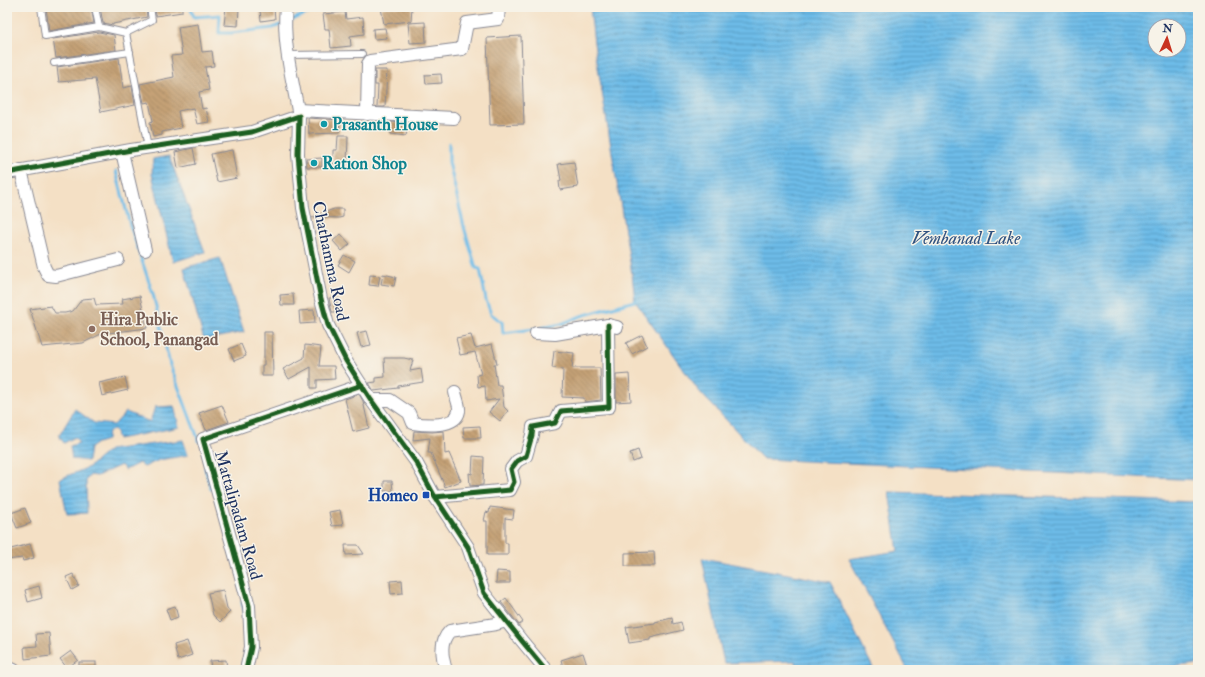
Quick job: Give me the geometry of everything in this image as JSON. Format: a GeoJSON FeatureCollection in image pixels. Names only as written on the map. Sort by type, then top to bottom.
{"type":"FeatureCollection","features":[{"type":"Feature","properties":{"kind":"street","name":"Chathamma Road"},"geometry":{"type":"LineString","coordinates":[[286,7],[285,17],[288,55],[298,113],[298,154],[303,208],[321,299],[328,325],[346,361],[371,400],[416,462],[435,497],[468,547],[484,593],[546,670]]}},
{"type":"Feature","properties":{"kind":"street"},"geometry":{"type":"LineString","coordinates":[[367,114],[368,64],[370,61],[462,49],[467,23],[498,19],[499,7]]}},
{"type":"Feature","properties":{"kind":"street"},"geometry":{"type":"LineString","coordinates":[[7,173],[122,152],[252,132],[298,113],[367,114],[454,118]]}},
{"type":"Feature","properties":{"kind":"street"},"geometry":{"type":"LineString","coordinates":[[122,152],[145,250]]}},
{"type":"Feature","properties":{"kind":"street"},"geometry":{"type":"LineString","coordinates":[[22,170],[44,267],[48,275],[56,276],[118,260]]}},
{"type":"Feature","properties":{"kind":"street"},"geometry":{"type":"LineString","coordinates":[[435,497],[510,490],[514,482],[511,469],[516,461],[526,456],[533,427],[555,423],[561,411],[609,407],[612,326],[556,334],[536,333]]}},
{"type":"Feature","properties":{"kind":"street","name":"Mattalipadam Road"},"geometry":{"type":"LineString","coordinates":[[246,670],[252,647],[249,606],[203,439],[362,385]]}},
{"type":"Feature","properties":{"kind":"street"},"geometry":{"type":"LineString","coordinates":[[371,400],[390,400],[409,413],[413,423],[432,425],[451,422],[456,418],[459,411],[455,392]]}},
{"type":"Feature","properties":{"kind":"street"},"geometry":{"type":"LineString","coordinates":[[446,670],[443,660],[442,646],[444,636],[450,631],[506,621]]}},
{"type":"Feature","properties":{"kind":"street"},"geometry":{"type":"LineString","coordinates":[[7,668],[14,670]]}},
{"type":"Feature","properties":{"kind":"lane"},"geometry":{"type":"LineString","coordinates":[[41,7],[45,36],[99,27],[126,33],[152,20],[150,7]]}},
{"type":"Feature","properties":{"kind":"lane"},"geometry":{"type":"LineString","coordinates":[[95,7],[99,27]]}},
{"type":"Feature","properties":{"kind":"lane"},"geometry":{"type":"LineString","coordinates":[[126,33],[148,148]]}},
{"type":"Feature","properties":{"kind":"lane"},"geometry":{"type":"LineString","coordinates":[[54,62],[130,52]]}},
{"type":"Feature","properties":{"kind":"lane"},"geometry":{"type":"LineString","coordinates":[[288,55],[362,54]]}},
{"type":"Feature","properties":{"kind":"water","name":"Vembanad Lake"},"geometry":{"type":"Polygon","coordinates":[[[590,7],[1198,7],[1198,480],[763,459],[698,390],[635,301],[632,274],[594,43],[590,7]]]}},
{"type":"Feature","properties":{"kind":"water"},"geometry":{"type":"Polygon","coordinates":[[[169,156],[205,252],[173,262],[152,174],[153,159],[169,156]]]}},
{"type":"Feature","properties":{"kind":"water"},"geometry":{"type":"Polygon","coordinates":[[[220,258],[244,332],[204,340],[184,268],[220,258]]]}},
{"type":"Feature","properties":{"kind":"water"},"geometry":{"type":"Polygon","coordinates":[[[174,406],[179,427],[118,439],[115,430],[108,431],[107,440],[97,443],[90,448],[88,461],[72,459],[70,446],[79,443],[75,437],[64,443],[59,436],[75,409],[94,423],[114,425],[126,412],[150,422],[155,407],[174,406]]]}},
{"type":"Feature","properties":{"kind":"water"},"geometry":{"type":"Polygon","coordinates":[[[183,440],[188,455],[159,460],[144,467],[139,463],[125,470],[121,465],[97,476],[90,475],[86,480],[87,513],[67,514],[60,479],[89,467],[109,450],[183,440]]]}},
{"type":"Feature","properties":{"kind":"water"},"geometry":{"type":"Polygon","coordinates":[[[889,492],[1198,502],[1198,664],[1137,670],[908,670],[849,559],[898,551],[889,492]]]}},
{"type":"Feature","properties":{"kind":"water"},"geometry":{"type":"Polygon","coordinates":[[[702,558],[830,582],[874,670],[796,670],[795,661],[724,663],[702,558]]]}},
{"type":"Feature","properties":{"kind":"building"},"geometry":{"type":"Polygon","coordinates":[[[46,7],[91,7],[94,23],[49,31],[46,7]]]}},
{"type":"Feature","properties":{"kind":"building"},"geometry":{"type":"Polygon","coordinates":[[[100,7],[146,7],[147,17],[113,25],[103,23],[100,7]]]}},
{"type":"Feature","properties":{"kind":"building"},"geometry":{"type":"Polygon","coordinates":[[[155,7],[182,7],[182,12],[156,16],[155,7]]]}},
{"type":"Feature","properties":{"kind":"building"},"geometry":{"type":"Polygon","coordinates":[[[226,7],[239,7],[238,26],[224,25],[226,7]]]}},
{"type":"Feature","properties":{"kind":"building"},"geometry":{"type":"Polygon","coordinates":[[[412,7],[411,21],[384,24],[381,8],[412,7]]]}},
{"type":"Feature","properties":{"kind":"building"},"geometry":{"type":"Polygon","coordinates":[[[274,8],[275,19],[261,21],[260,10],[274,8]]]}},
{"type":"Feature","properties":{"kind":"building"},"geometry":{"type":"Polygon","coordinates":[[[345,12],[346,19],[363,17],[364,34],[350,36],[351,46],[331,48],[329,29],[325,29],[323,14],[345,12]]]}},
{"type":"Feature","properties":{"kind":"building"},"geometry":{"type":"Polygon","coordinates":[[[425,22],[426,42],[410,43],[408,23],[425,22]]]}},
{"type":"Feature","properties":{"kind":"building"},"geometry":{"type":"Polygon","coordinates":[[[198,24],[202,52],[212,51],[214,66],[205,67],[209,90],[199,92],[202,109],[206,108],[209,122],[197,124],[193,108],[178,111],[181,128],[162,132],[162,135],[153,137],[150,122],[153,121],[149,102],[144,103],[140,84],[174,77],[171,56],[182,55],[178,27],[198,24]]]}},
{"type":"Feature","properties":{"kind":"building"},"geometry":{"type":"Polygon","coordinates":[[[385,28],[387,38],[374,39],[373,29],[385,28]]]}},
{"type":"Feature","properties":{"kind":"building"},"geometry":{"type":"Polygon","coordinates":[[[99,32],[114,35],[116,50],[56,58],[53,39],[99,32]]]}},
{"type":"Feature","properties":{"kind":"building"},"geometry":{"type":"Polygon","coordinates":[[[521,36],[524,124],[490,125],[487,38],[521,36]]]}},
{"type":"Feature","properties":{"kind":"building"},"geometry":{"type":"Polygon","coordinates":[[[119,58],[123,88],[132,86],[135,105],[101,112],[95,79],[59,82],[57,67],[119,58]]]}},
{"type":"Feature","properties":{"kind":"building"},"geometry":{"type":"Polygon","coordinates":[[[375,70],[387,70],[385,107],[377,107],[378,85],[375,85],[375,70]]]}},
{"type":"Feature","properties":{"kind":"building"},"geometry":{"type":"Polygon","coordinates":[[[441,74],[442,83],[426,84],[425,75],[441,74]]]}},
{"type":"Feature","properties":{"kind":"building","name":"Prasanth House"},"geometry":{"type":"Polygon","coordinates":[[[308,118],[340,120],[339,133],[309,134],[308,118]]]}},
{"type":"Feature","properties":{"kind":"building"},"geometry":{"type":"Polygon","coordinates":[[[391,122],[408,123],[406,136],[390,134],[391,122]]]}},
{"type":"Feature","properties":{"kind":"building"},"geometry":{"type":"Polygon","coordinates":[[[338,136],[348,136],[347,164],[333,164],[333,150],[337,150],[338,136]]]}},
{"type":"Feature","properties":{"kind":"building"},"geometry":{"type":"Polygon","coordinates":[[[193,148],[196,164],[178,168],[175,152],[193,148]]]}},
{"type":"Feature","properties":{"kind":"building"},"geometry":{"type":"Polygon","coordinates":[[[232,150],[237,178],[217,182],[211,154],[232,150]]]}},
{"type":"Feature","properties":{"kind":"building","name":"Ration Shop"},"geometry":{"type":"Polygon","coordinates":[[[322,158],[322,167],[307,167],[306,159],[322,158]]]}},
{"type":"Feature","properties":{"kind":"building"},"geometry":{"type":"Polygon","coordinates":[[[574,162],[578,187],[560,190],[559,181],[561,180],[558,164],[574,162]]]}},
{"type":"Feature","properties":{"kind":"building"},"geometry":{"type":"Polygon","coordinates":[[[334,209],[343,209],[343,217],[312,217],[334,209]]]}},
{"type":"Feature","properties":{"kind":"building"},"geometry":{"type":"Polygon","coordinates":[[[341,234],[350,244],[342,251],[333,241],[341,234]]]}},
{"type":"Feature","properties":{"kind":"building"},"geometry":{"type":"Polygon","coordinates":[[[344,255],[355,261],[349,272],[338,265],[344,255]]]}},
{"type":"Feature","properties":{"kind":"building"},"geometry":{"type":"Polygon","coordinates":[[[383,274],[396,277],[394,286],[381,284],[383,274]]]}},
{"type":"Feature","properties":{"kind":"building"},"geometry":{"type":"Polygon","coordinates":[[[370,275],[380,276],[378,286],[369,285],[370,275]]]}},
{"type":"Feature","properties":{"kind":"building"},"geometry":{"type":"Polygon","coordinates":[[[293,294],[294,305],[281,305],[280,295],[293,294]]]}},
{"type":"Feature","properties":{"kind":"building"},"geometry":{"type":"Polygon","coordinates":[[[140,296],[147,328],[101,334],[83,343],[42,347],[30,309],[51,306],[55,313],[65,313],[73,311],[82,299],[94,298],[96,305],[123,304],[122,299],[140,296]]]}},
{"type":"Feature","properties":{"kind":"building"},"geometry":{"type":"Polygon","coordinates":[[[329,298],[336,298],[337,312],[332,312],[329,298]]]}},
{"type":"Feature","properties":{"kind":"building"},"geometry":{"type":"Polygon","coordinates":[[[314,310],[315,323],[300,324],[299,311],[314,310]]]}},
{"type":"Feature","properties":{"kind":"building"},"geometry":{"type":"Polygon","coordinates":[[[367,331],[371,345],[361,347],[357,333],[367,331]]]}},
{"type":"Feature","properties":{"kind":"building"},"geometry":{"type":"Polygon","coordinates":[[[264,332],[272,332],[273,376],[262,376],[262,365],[264,365],[264,332]]]}},
{"type":"Feature","properties":{"kind":"building"},"geometry":{"type":"Polygon","coordinates":[[[471,335],[475,348],[492,344],[497,364],[494,364],[497,385],[501,385],[504,407],[508,411],[500,421],[489,412],[499,399],[486,401],[485,386],[478,387],[477,375],[481,374],[475,352],[460,355],[456,338],[471,335]]]}},
{"type":"Feature","properties":{"kind":"building"},"geometry":{"type":"Polygon","coordinates":[[[642,335],[647,346],[632,354],[626,343],[642,335]]]}},
{"type":"Feature","properties":{"kind":"building"},"geometry":{"type":"Polygon","coordinates":[[[241,344],[246,356],[234,361],[229,349],[241,344]]]}},
{"type":"Feature","properties":{"kind":"building"},"geometry":{"type":"Polygon","coordinates":[[[305,345],[321,347],[319,366],[334,366],[335,379],[317,380],[317,388],[311,388],[311,367],[289,379],[283,369],[304,358],[305,345]]]}},
{"type":"Feature","properties":{"kind":"building"},"geometry":{"type":"Polygon","coordinates":[[[554,351],[574,353],[572,368],[600,368],[601,400],[585,402],[584,398],[562,397],[563,369],[552,368],[554,351]]]}},
{"type":"Feature","properties":{"kind":"building"},"geometry":{"type":"Polygon","coordinates":[[[384,358],[404,358],[413,360],[410,371],[421,369],[423,382],[398,386],[398,388],[374,391],[369,383],[376,382],[376,378],[385,377],[384,358]]]}},
{"type":"Feature","properties":{"kind":"building"},"geometry":{"type":"Polygon","coordinates":[[[629,374],[631,401],[616,402],[616,375],[629,374]]]}},
{"type":"Feature","properties":{"kind":"building"},"geometry":{"type":"Polygon","coordinates":[[[125,377],[128,390],[102,396],[99,383],[125,377]]]}},
{"type":"Feature","properties":{"kind":"building"},"geometry":{"type":"Polygon","coordinates":[[[359,394],[363,401],[369,428],[353,432],[345,399],[359,394]]]}},
{"type":"Feature","properties":{"kind":"building"},"geometry":{"type":"Polygon","coordinates":[[[222,405],[229,422],[206,430],[199,413],[222,405]]]}},
{"type":"Feature","properties":{"kind":"building"},"geometry":{"type":"Polygon","coordinates":[[[480,426],[481,438],[464,438],[463,427],[480,426]]]}},
{"type":"Feature","properties":{"kind":"building"},"geometry":{"type":"Polygon","coordinates":[[[414,431],[444,431],[445,454],[449,453],[461,481],[445,487],[431,453],[428,453],[430,438],[413,440],[414,431]]]}},
{"type":"Feature","properties":{"kind":"building"},"geometry":{"type":"Polygon","coordinates":[[[638,450],[641,459],[633,462],[630,453],[638,450]]]}},
{"type":"Feature","properties":{"kind":"building"},"geometry":{"type":"Polygon","coordinates":[[[473,456],[484,457],[483,485],[470,486],[469,473],[472,474],[473,456]]]}},
{"type":"Feature","properties":{"kind":"building"},"geometry":{"type":"Polygon","coordinates":[[[384,481],[392,481],[393,491],[384,491],[384,481]]]}},
{"type":"Feature","properties":{"kind":"building"},"geometry":{"type":"Polygon","coordinates":[[[490,507],[514,510],[513,519],[505,518],[505,543],[508,543],[508,555],[487,555],[487,521],[484,521],[486,512],[489,513],[490,507]]]}},
{"type":"Feature","properties":{"kind":"building"},"geometry":{"type":"Polygon","coordinates":[[[25,508],[31,523],[17,528],[11,513],[25,508]]]}},
{"type":"Feature","properties":{"kind":"building"},"geometry":{"type":"Polygon","coordinates":[[[340,510],[343,525],[332,526],[329,512],[340,510]]]}},
{"type":"Feature","properties":{"kind":"building"},"geometry":{"type":"Polygon","coordinates":[[[30,544],[34,558],[23,561],[22,558],[7,560],[7,550],[30,544]]]}},
{"type":"Feature","properties":{"kind":"building"},"geometry":{"type":"Polygon","coordinates":[[[345,545],[358,545],[364,554],[346,555],[345,545]]]}},
{"type":"Feature","properties":{"kind":"building"},"geometry":{"type":"Polygon","coordinates":[[[654,552],[655,566],[625,566],[625,553],[654,552]]]}},
{"type":"Feature","properties":{"kind":"building"},"geometry":{"type":"Polygon","coordinates":[[[497,571],[510,572],[510,583],[496,583],[497,571]]]}},
{"type":"Feature","properties":{"kind":"building"},"geometry":{"type":"Polygon","coordinates":[[[73,574],[79,586],[72,590],[66,577],[73,574]]]}},
{"type":"Feature","properties":{"kind":"building"},"geometry":{"type":"Polygon","coordinates":[[[402,580],[403,593],[391,594],[390,581],[402,580]]]}},
{"type":"Feature","properties":{"kind":"building"},"geometry":{"type":"Polygon","coordinates":[[[39,586],[42,598],[28,602],[25,590],[39,586]]]}},
{"type":"Feature","properties":{"kind":"building"},"geometry":{"type":"Polygon","coordinates":[[[223,590],[227,608],[230,612],[220,622],[213,615],[208,593],[223,590]]]}},
{"type":"Feature","properties":{"kind":"building"},"geometry":{"type":"Polygon","coordinates":[[[506,598],[523,622],[519,625],[501,602],[506,598]]]}},
{"type":"Feature","properties":{"kind":"building"},"geometry":{"type":"Polygon","coordinates":[[[175,606],[178,617],[170,620],[166,609],[175,606]]]}},
{"type":"Feature","properties":{"kind":"building"},"geometry":{"type":"Polygon","coordinates":[[[672,618],[673,624],[681,622],[683,630],[650,638],[650,640],[629,643],[626,627],[655,623],[672,618]]]}},
{"type":"Feature","properties":{"kind":"building"},"geometry":{"type":"Polygon","coordinates":[[[49,633],[51,656],[25,659],[24,647],[37,646],[36,634],[49,633]]]}},
{"type":"Feature","properties":{"kind":"building"},"geometry":{"type":"Polygon","coordinates":[[[187,641],[192,655],[178,660],[174,645],[187,641]]]}},
{"type":"Feature","properties":{"kind":"building"},"geometry":{"type":"Polygon","coordinates":[[[71,651],[78,660],[67,668],[60,659],[71,651]]]}},
{"type":"Feature","properties":{"kind":"building"},"geometry":{"type":"Polygon","coordinates":[[[583,653],[588,668],[584,670],[564,670],[561,660],[583,653]]]}},
{"type":"Feature","properties":{"kind":"building"},"geometry":{"type":"Polygon","coordinates":[[[226,660],[227,670],[211,670],[210,661],[226,660]]]}},
{"type":"Feature","properties":{"kind":"building"},"geometry":{"type":"Polygon","coordinates":[[[79,662],[96,662],[96,670],[79,670],[79,662]]]}},
{"type":"Feature","properties":{"kind":"waterway"},"geometry":{"type":"LineString","coordinates":[[190,7],[194,17],[220,15],[219,33],[273,28],[280,25]]}},
{"type":"Feature","properties":{"kind":"waterway"},"geometry":{"type":"LineString","coordinates":[[289,21],[323,7]]}},
{"type":"Feature","properties":{"kind":"waterway"},"geometry":{"type":"LineString","coordinates":[[449,143],[449,162],[464,227],[476,268],[480,269],[486,300],[491,314],[502,322],[503,333],[534,329]]}},
{"type":"Feature","properties":{"kind":"waterway"},"geometry":{"type":"LineString","coordinates":[[116,171],[130,225],[153,294],[170,365],[199,441]]}},
{"type":"Feature","properties":{"kind":"waterway"},"geometry":{"type":"LineString","coordinates":[[540,328],[561,324],[581,316],[638,300]]}},
{"type":"Feature","properties":{"kind":"waterway"},"geometry":{"type":"LineString","coordinates":[[205,468],[211,489]]}},
{"type":"Feature","properties":{"kind":"waterway"},"geometry":{"type":"LineString","coordinates":[[242,602],[244,615]]}},
{"type":"Feature","properties":{"kind":"cycle path"},"geometry":{"type":"LineString","coordinates":[[7,173],[131,150],[252,132],[299,116],[298,154],[303,208],[321,299],[328,325],[346,361],[371,400],[416,462],[435,497],[468,547],[484,593],[546,670]]}},
{"type":"Feature","properties":{"kind":"cycle path"},"geometry":{"type":"LineString","coordinates":[[435,497],[510,490],[514,482],[511,469],[517,461],[526,456],[533,427],[555,423],[561,411],[609,407],[608,325]]}},
{"type":"Feature","properties":{"kind":"cycle path"},"geometry":{"type":"LineString","coordinates":[[246,670],[251,647],[249,606],[203,439],[362,385]]}},
{"type":"Feature","properties":{"kind":"place","name":"Prasanth House"},"geometry":{"type":"Point","coordinates":[324,124]}},
{"type":"Feature","properties":{"kind":"place","name":"Ration Shop"},"geometry":{"type":"Point","coordinates":[314,163]}},
{"type":"Feature","properties":{"kind":"place","name":"Hira Public School, Panangad"},"geometry":{"type":"Point","coordinates":[92,329]}},
{"type":"Feature","properties":{"kind":"place","name":"Homeo"},"geometry":{"type":"Point","coordinates":[426,495]}}]}
